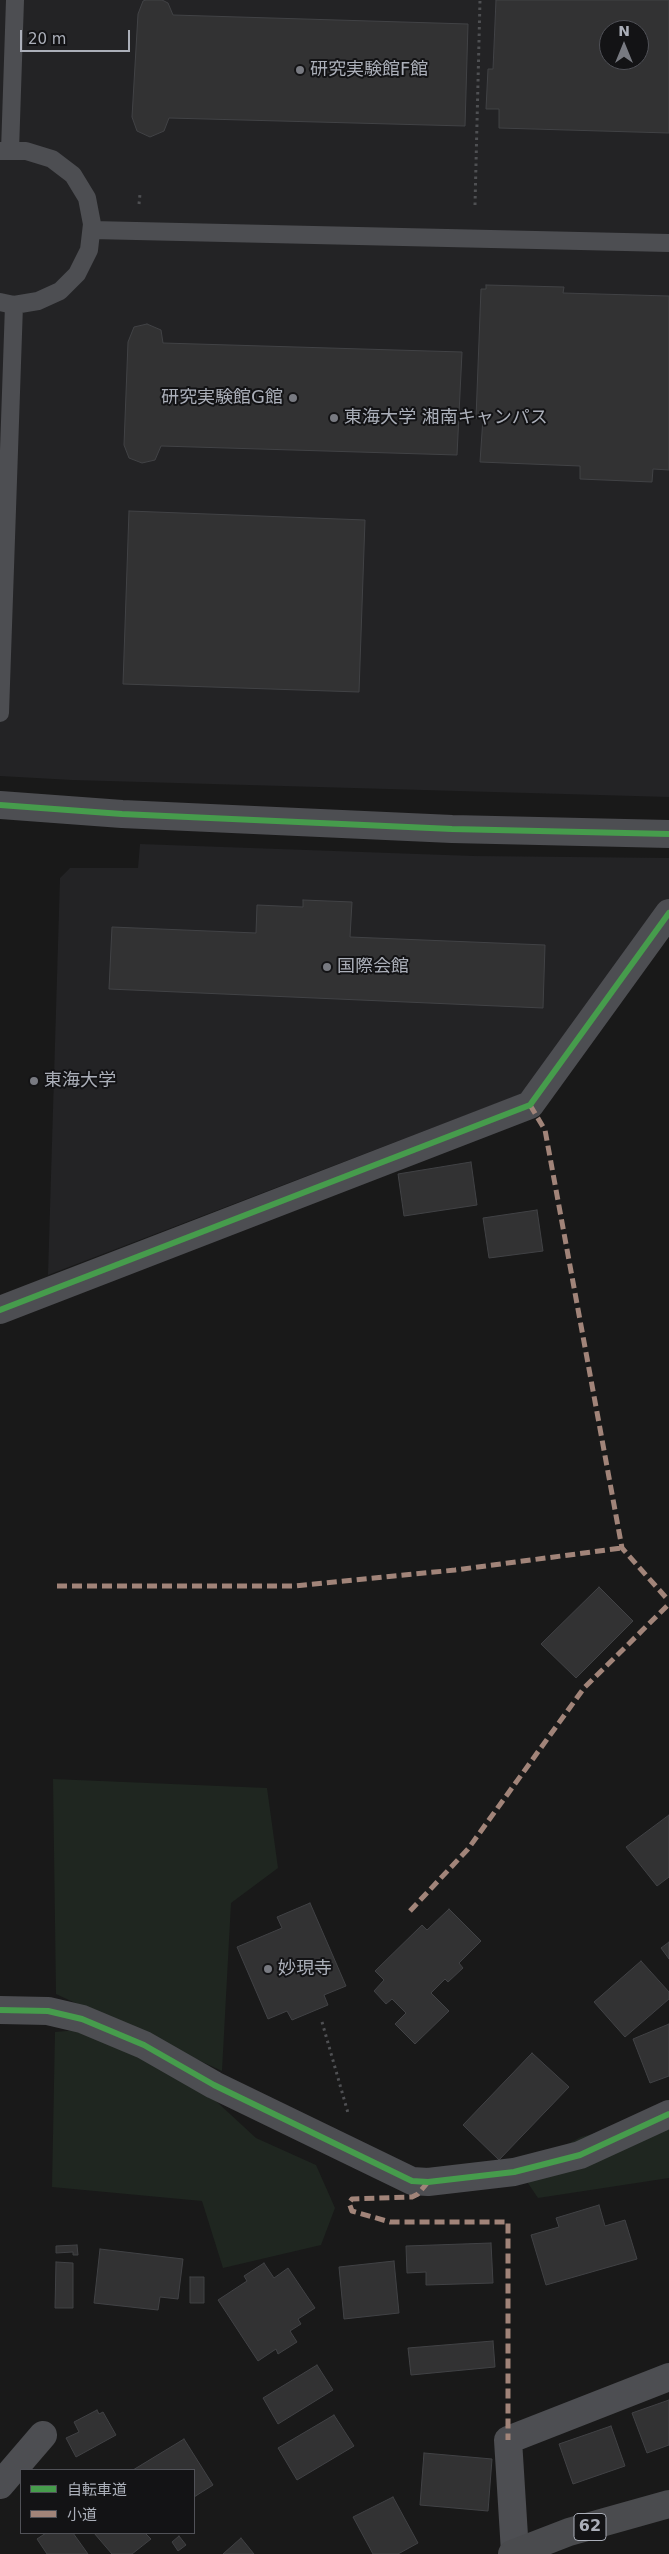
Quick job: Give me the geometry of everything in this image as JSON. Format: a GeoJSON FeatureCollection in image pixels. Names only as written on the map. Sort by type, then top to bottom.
{"type":"FeatureCollection","features":[{"type":"Feature","properties":{"kind":"main road","name":"62"},"geometry":{"type":"LineString","coordinates":[[514,2553],[569,2532],[669,2504]]}},
{"type":"Feature","properties":{"kind":"street"},"geometry":{"type":"LineString","coordinates":[[0,806],[122,814],[432,828],[669,834]]}},
{"type":"Feature","properties":{"kind":"street"},"geometry":{"type":"LineString","coordinates":[[0,1310],[530,1105],[669,913]]}},
{"type":"Feature","properties":{"kind":"street"},"geometry":{"type":"LineString","coordinates":[[0,2010],[48,2011],[82,2019],[144,2045],[214,2085],[412,2181],[428,2182],[514,2172],[580,2155],[669,2114]]}},
{"type":"Feature","properties":{"kind":"street"},"geometry":{"type":"LineString","coordinates":[[514,2553],[508,2440],[669,2377]]}},
{"type":"Feature","properties":{"kind":"street"},"geometry":{"type":"LineString","coordinates":[[0,2485],[43,2435]]}},
{"type":"Feature","properties":{"kind":"lane"},"geometry":{"type":"LineString","coordinates":[[0,713],[7,304],[38,301],[60,291],[77,274],[89,250],[92,230],[87,198],[72,176],[52,159],[26,151],[5,151],[15,0]]}},
{"type":"Feature","properties":{"kind":"lane"},"geometry":{"type":"LineString","coordinates":[[92,230],[669,243]]}},
{"type":"Feature","properties":{"kind":"path"},"geometry":{"type":"LineString","coordinates":[[476,205],[480,0]]}},
{"type":"Feature","properties":{"kind":"path"},"geometry":{"type":"LineString","coordinates":[[322,2022],[360,2157]]}},
{"type":"Feature","properties":{"kind":"shaded area","name":"東海大学 湘南キャンパス"},"geometry":{"type":"Polygon","coordinates":[[[0,0],[669,0],[669,797],[72,780],[0,776],[0,0]]]}},
{"type":"Feature","properties":{"kind":"shaded area"},"geometry":{"type":"Polygon","coordinates":[[[140,844],[474,856],[669,858],[669,914],[521,1094],[48,1275],[60,878],[70,868],[138,868],[140,844]]]}},
{"type":"Feature","properties":{"kind":"shaded area"},"geometry":{"type":"Polygon","coordinates":[[[53,1779],[267,1788],[278,1868],[231,1903],[222,2071],[56,1994],[53,1779]]]}},
{"type":"Feature","properties":{"kind":"shaded area"},"geometry":{"type":"Polygon","coordinates":[[[112,2027],[191,2078],[256,2138],[316,2165],[335,2208],[321,2245],[223,2268],[202,2201],[52,2187],[55,2032],[112,2027]]]}},
{"type":"Feature","properties":{"kind":"shaded area"},"geometry":{"type":"Polygon","coordinates":[[[669,2114],[669,2178],[538,2198],[519,2170],[581,2137],[669,2114]]]}},
{"type":"Feature","properties":{"kind":"building","name":"研究実験館F館"},"geometry":{"type":"Polygon","coordinates":[[[162,0],[168,3],[173,15],[468,24],[465,126],[169,118],[164,131],[150,137],[137,131],[132,117],[138,14],[143,1],[162,0]]]}},
{"type":"Feature","properties":{"kind":"building"},"geometry":{"type":"Polygon","coordinates":[[[496,0],[669,0],[669,133],[499,128],[499,109],[486,109],[488,69],[493,69],[496,0]]]}},
{"type":"Feature","properties":{"kind":"building"},"geometry":{"type":"Polygon","coordinates":[[[486,285],[564,287],[563,293],[669,296],[669,470],[653,469],[652,482],[580,479],[580,466],[480,462],[483,418],[476,418],[481,289],[486,289],[486,285]]]}},
{"type":"Feature","properties":{"kind":"building","name":"研究実験館G館"},"geometry":{"type":"Polygon","coordinates":[[[147,324],[161,330],[163,343],[462,352],[457,455],[161,446],[155,460],[142,463],[129,458],[124,445],[128,342],[134,327],[147,324]]]}},
{"type":"Feature","properties":{"kind":"building"},"geometry":{"type":"Polygon","coordinates":[[[129,511],[365,520],[359,692],[123,684],[129,511]]]}},
{"type":"Feature","properties":{"kind":"building","name":"国際会館"},"geometry":{"type":"Polygon","coordinates":[[[303,900],[352,902],[350,937],[545,945],[543,1008],[109,989],[112,927],[256,933],[257,905],[303,907],[303,900]]]}},
{"type":"Feature","properties":{"kind":"building"},"geometry":{"type":"Polygon","coordinates":[[[471,1162],[477,1205],[404,1216],[398,1174],[471,1162]]]}},
{"type":"Feature","properties":{"kind":"building"},"geometry":{"type":"Polygon","coordinates":[[[537,1210],[543,1251],[489,1258],[483,1218],[537,1210]]]}},
{"type":"Feature","properties":{"kind":"building"},"geometry":{"type":"Polygon","coordinates":[[[599,1587],[633,1621],[576,1678],[541,1644],[599,1587]]]}},
{"type":"Feature","properties":{"kind":"building"},"geometry":{"type":"Polygon","coordinates":[[[669,1815],[669,1877],[657,1886],[626,1847],[669,1815]]]}},
{"type":"Feature","properties":{"kind":"building"},"geometry":{"type":"Polygon","coordinates":[[[310,1903],[346,1986],[324,1995],[328,2005],[292,2020],[287,2011],[268,2019],[237,1947],[282,1928],[277,1917],[310,1903]]]}},
{"type":"Feature","properties":{"kind":"building"},"geometry":{"type":"Polygon","coordinates":[[[449,1909],[481,1941],[459,1963],[463,1968],[448,1982],[445,1979],[431,1993],[449,2011],[415,2044],[395,2024],[406,2013],[392,1999],[386,2004],[374,1991],[384,1980],[375,1971],[422,1925],[427,1930],[449,1909]]]}},
{"type":"Feature","properties":{"kind":"building"},"geometry":{"type":"Polygon","coordinates":[[[669,1942],[669,1959],[661,1948],[669,1942]]]}},
{"type":"Feature","properties":{"kind":"building"},"geometry":{"type":"Polygon","coordinates":[[[641,1961],[669,1992],[669,1999],[625,2037],[594,2002],[641,1961]]]}},
{"type":"Feature","properties":{"kind":"building"},"geometry":{"type":"Polygon","coordinates":[[[669,2024],[669,2076],[650,2083],[633,2039],[669,2024]]]}},
{"type":"Feature","properties":{"kind":"building"},"geometry":{"type":"Polygon","coordinates":[[[532,2053],[569,2087],[499,2160],[463,2125],[532,2053]]]}},
{"type":"Feature","properties":{"kind":"building"},"geometry":{"type":"Polygon","coordinates":[[[599,2205],[605,2226],[625,2220],[637,2259],[546,2285],[531,2235],[559,2227],[556,2218],[599,2205]]]}},
{"type":"Feature","properties":{"kind":"building"},"geometry":{"type":"Polygon","coordinates":[[[491,2243],[493,2283],[426,2285],[426,2272],[407,2273],[406,2246],[491,2243]]]}},
{"type":"Feature","properties":{"kind":"building"},"geometry":{"type":"Polygon","coordinates":[[[77,2245],[78,2255],[73,2255],[73,2252],[56,2253],[56,2246],[77,2245]]]}},
{"type":"Feature","properties":{"kind":"building"},"geometry":{"type":"Polygon","coordinates":[[[100,2249],[183,2259],[178,2299],[160,2297],[158,2310],[94,2303],[100,2249]]]}},
{"type":"Feature","properties":{"kind":"building"},"geometry":{"type":"Polygon","coordinates":[[[394,2261],[399,2313],[344,2319],[339,2267],[394,2261]]]}},
{"type":"Feature","properties":{"kind":"building"},"geometry":{"type":"Polygon","coordinates":[[[56,2262],[73,2263],[73,2308],[55,2308],[56,2262]]]}},
{"type":"Feature","properties":{"kind":"building"},"geometry":{"type":"Polygon","coordinates":[[[264,2263],[274,2278],[288,2268],[315,2308],[298,2319],[301,2324],[290,2331],[297,2342],[278,2354],[276,2349],[258,2361],[218,2300],[247,2281],[244,2276],[264,2263]]]}},
{"type":"Feature","properties":{"kind":"building"},"geometry":{"type":"Polygon","coordinates":[[[190,2277],[204,2277],[204,2303],[190,2303],[190,2277]]]}},
{"type":"Feature","properties":{"kind":"building"},"geometry":{"type":"Polygon","coordinates":[[[493,2341],[495,2367],[411,2375],[408,2348],[493,2341]]]}},
{"type":"Feature","properties":{"kind":"building"},"geometry":{"type":"Polygon","coordinates":[[[317,2365],[333,2390],[278,2424],[263,2398],[317,2365]]]}},
{"type":"Feature","properties":{"kind":"building"},"geometry":{"type":"Polygon","coordinates":[[[669,2400],[669,2445],[647,2453],[632,2413],[669,2400]]]}},
{"type":"Feature","properties":{"kind":"building"},"geometry":{"type":"Polygon","coordinates":[[[97,2410],[99,2414],[103,2412],[116,2435],[76,2457],[66,2438],[79,2432],[74,2422],[97,2410]]]}},
{"type":"Feature","properties":{"kind":"building"},"geometry":{"type":"Polygon","coordinates":[[[334,2415],[354,2446],[297,2480],[278,2448],[334,2415]]]}},
{"type":"Feature","properties":{"kind":"building"},"geometry":{"type":"Polygon","coordinates":[[[611,2426],[625,2466],[573,2484],[559,2444],[611,2426]]]}},
{"type":"Feature","properties":{"kind":"building"},"geometry":{"type":"Polygon","coordinates":[[[184,2439],[213,2485],[195,2496],[195,2469],[135,2469],[184,2439]]]}},
{"type":"Feature","properties":{"kind":"building"},"geometry":{"type":"Polygon","coordinates":[[[424,2453],[492,2459],[488,2511],[420,2505],[424,2453]]]}},
{"type":"Feature","properties":{"kind":"building"},"geometry":{"type":"Polygon","coordinates":[[[393,2497],[418,2543],[398,2554],[373,2554],[353,2517],[393,2497]]]}},
{"type":"Feature","properties":{"kind":"building"},"geometry":{"type":"Polygon","coordinates":[[[44,2534],[74,2534],[88,2554],[47,2554],[37,2539],[44,2534]]]}},
{"type":"Feature","properties":{"kind":"building"},"geometry":{"type":"Polygon","coordinates":[[[95,2534],[146,2534],[151,2539],[132,2554],[112,2554],[95,2534]]]}},
{"type":"Feature","properties":{"kind":"building"},"geometry":{"type":"Polygon","coordinates":[[[179,2536],[186,2545],[178,2551],[172,2542],[179,2536]]]}},
{"type":"Feature","properties":{"kind":"building"},"geometry":{"type":"Polygon","coordinates":[[[241,2538],[254,2554],[223,2554],[241,2538]]]}},
{"type":"Feature","properties":{"kind":"marked path"},"geometry":{"type":"LineString","coordinates":[[530,1105],[545,1130],[622,1548],[669,1601]]}},
{"type":"Feature","properties":{"kind":"marked path"},"geometry":{"type":"LineString","coordinates":[[57,1586],[294,1586],[455,1570],[622,1548]]}},
{"type":"Feature","properties":{"kind":"marked path"},"geometry":{"type":"LineString","coordinates":[[410,1911],[468,1849],[584,1688],[669,1604]]}},
{"type":"Feature","properties":{"kind":"marked path"},"geometry":{"type":"LineString","coordinates":[[428,2182],[418,2194],[412,2197],[352,2199],[349,2203],[352,2211],[390,2222],[508,2222],[508,2440]]}},
{"type":"Feature","properties":{"kind":"cycle path"},"geometry":{"type":"LineString","coordinates":[[0,805],[122,814],[452,829],[669,834]]}},
{"type":"Feature","properties":{"kind":"cycle path"},"geometry":{"type":"LineString","coordinates":[[0,1310],[530,1105],[669,913]]}},
{"type":"Feature","properties":{"kind":"cycle path"},"geometry":{"type":"LineString","coordinates":[[0,2010],[48,2011],[82,2019],[144,2045],[214,2085],[412,2181],[428,2182],[514,2172],[580,2155],[669,2114]]}},
{"type":"Feature","properties":{"kind":"place","name":"研究実験館F館"},"geometry":{"type":"Point","coordinates":[300,70]}},
{"type":"Feature","properties":{"kind":"place","name":"研究実験館G館"},"geometry":{"type":"Point","coordinates":[293,398]}},
{"type":"Feature","properties":{"kind":"place","name":"東海大学 湘南キャンパス"},"geometry":{"type":"Point","coordinates":[334,418]}},
{"type":"Feature","properties":{"kind":"place","name":"国際会館"},"geometry":{"type":"Point","coordinates":[327,967]}},
{"type":"Feature","properties":{"kind":"place","name":"東海大学"},"geometry":{"type":"Point","coordinates":[34,1081]}},
{"type":"Feature","properties":{"kind":"place","name":"妙現寺"},"geometry":{"type":"Point","coordinates":[268,1969]}}]}
